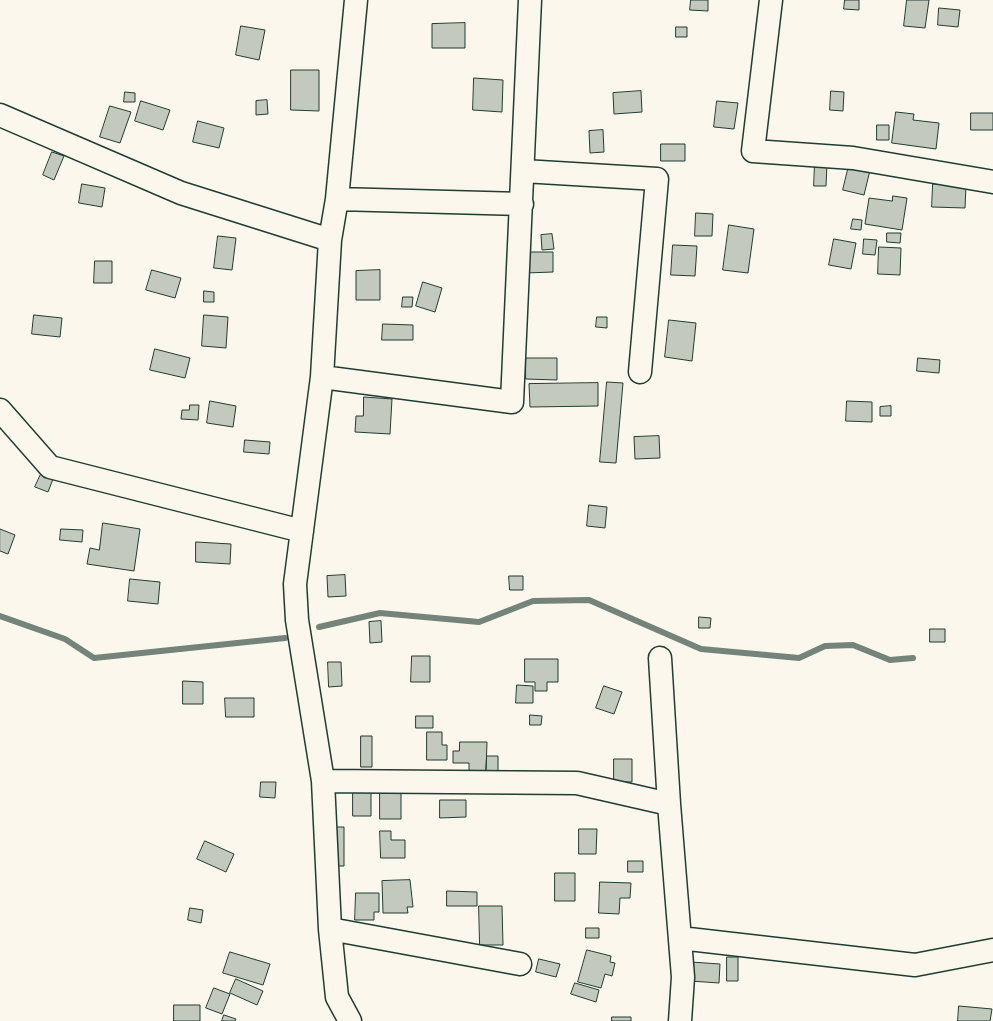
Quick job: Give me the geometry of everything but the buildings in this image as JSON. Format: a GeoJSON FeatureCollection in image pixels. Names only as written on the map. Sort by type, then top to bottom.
{"type":"FeatureCollection","features":[{"type":"Feature","properties":{"kind":"street"},"geometry":{"type":"LineString","coordinates":[[350,1021],[337,997],[330,929],[323,781],[297,620],[295,584],[322,377],[330,240],[337,199],[356,0]]}},
{"type":"Feature","properties":{"kind":"street"},"geometry":{"type":"LineString","coordinates":[[322,377],[512,402],[530,0]]}},
{"type":"Feature","properties":{"kind":"street"},"geometry":{"type":"LineString","coordinates":[[771,0],[754,151],[853,158],[993,182]]}},
{"type":"Feature","properties":{"kind":"street"},"geometry":{"type":"LineString","coordinates":[[0,115],[181,193],[330,240]]}},
{"type":"Feature","properties":{"kind":"street"},"geometry":{"type":"LineString","coordinates":[[523,172],[657,179],[640,372]]}},
{"type":"Feature","properties":{"kind":"street"},"geometry":{"type":"LineString","coordinates":[[337,199],[522,204]]}},
{"type":"Feature","properties":{"kind":"street"},"geometry":{"type":"LineString","coordinates":[[0,410],[50,467],[302,531]]}},
{"type":"Feature","properties":{"kind":"street"},"geometry":{"type":"LineString","coordinates":[[660,658],[669,804],[683,977],[680,1021]]}},
{"type":"Feature","properties":{"kind":"street"},"geometry":{"type":"LineString","coordinates":[[323,781],[576,783],[669,804]]}},
{"type":"Feature","properties":{"kind":"street"},"geometry":{"type":"LineString","coordinates":[[330,929],[520,964]]}},
{"type":"Feature","properties":{"kind":"street"},"geometry":{"type":"LineString","coordinates":[[680,938],[915,965],[993,950]]}},
{"type":"Feature","properties":{"kind":"waterway"},"geometry":{"type":"LineString","coordinates":[[319,627],[380,613],[479,622],[533,601],[589,600],[701,649],[799,658],[825,646],[853,645],[890,660],[913,658]]}},
{"type":"Feature","properties":{"kind":"waterway"},"geometry":{"type":"LineString","coordinates":[[0,616],[65,639],[94,658],[285,638]]}}]}
